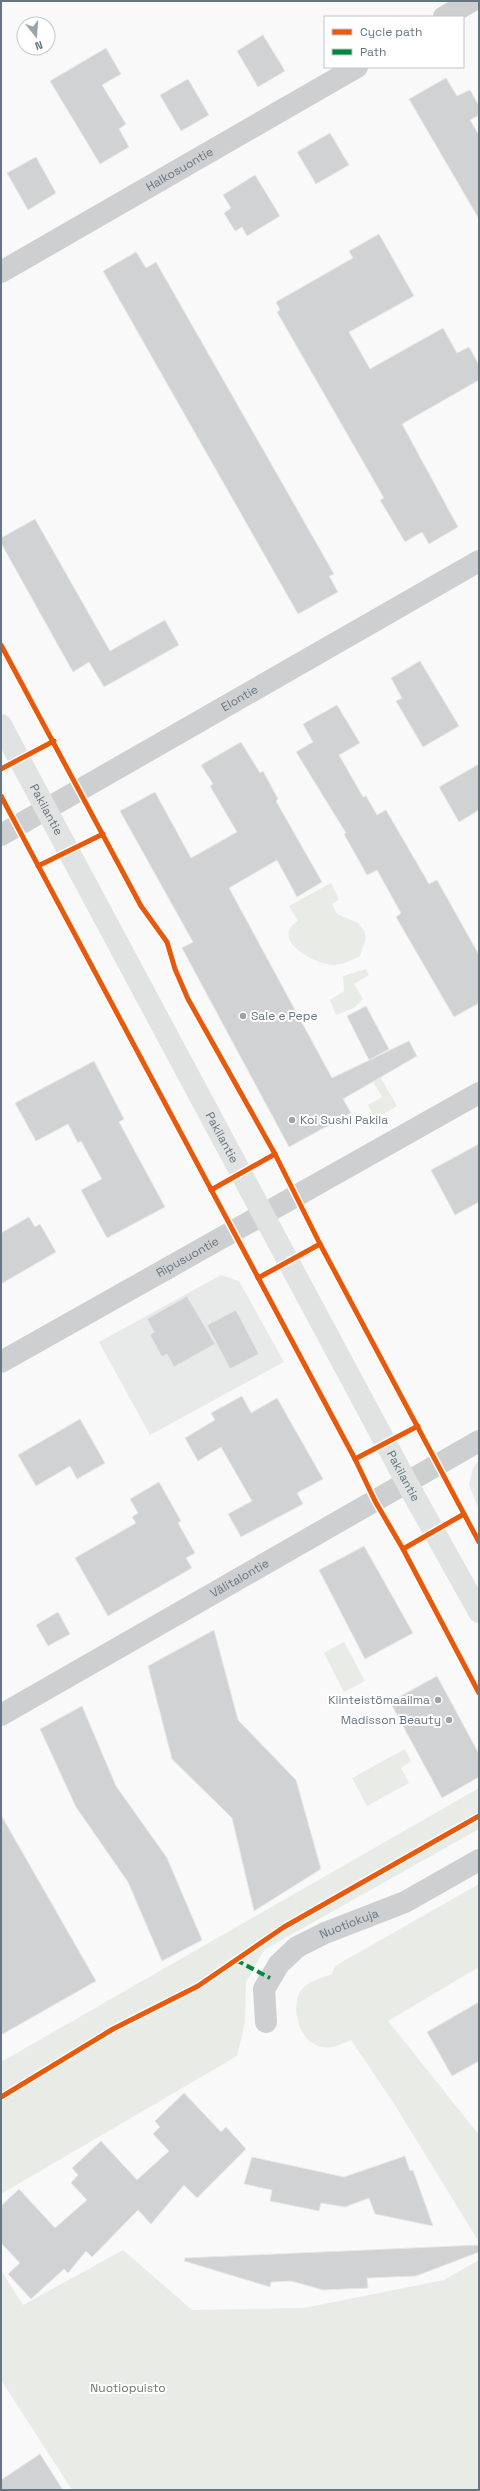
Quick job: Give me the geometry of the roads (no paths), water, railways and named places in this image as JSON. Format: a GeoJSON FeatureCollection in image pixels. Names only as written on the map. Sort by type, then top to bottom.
{"type":"FeatureCollection","features":[{"type":"Feature","properties":{"kind":"main road","name":"Pakilantie"},"geometry":{"type":"LineString","coordinates":[[1,725],[265,1214],[407,1483],[479,1612]]}},
{"type":"Feature","properties":{"kind":"street"},"geometry":{"type":"LineString","coordinates":[[446,16],[472,1]]}},
{"type":"Feature","properties":{"kind":"street","name":"Halkosuontie"},"geometry":{"type":"LineString","coordinates":[[1,272],[355,68]]}},
{"type":"Feature","properties":{"kind":"street","name":"Elontie"},"geometry":{"type":"LineString","coordinates":[[1,835],[479,561]]}},
{"type":"Feature","properties":{"kind":"street","name":"Ripusuontie"},"geometry":{"type":"LineString","coordinates":[[1,1362],[479,1093]]}},
{"type":"Feature","properties":{"kind":"street","name":"Välitalontie"},"geometry":{"type":"LineString","coordinates":[[1,1715],[479,1441]]}},
{"type":"Feature","properties":{"kind":"street","name":"Nuotiokuja"},"geometry":{"type":"LineString","coordinates":[[266,2022],[264,1989],[279,1964],[298,1947],[325,1933],[406,1902],[479,1860]]}},
{"type":"Feature","properties":{"kind":"place","name":"Sale e Pepe"},"geometry":{"type":"Point","coordinates":[243,1016]}},
{"type":"Feature","properties":{"kind":"place","name":"Koi Sushi Pakila"},"geometry":{"type":"Point","coordinates":[292,1120]}},
{"type":"Feature","properties":{"kind":"place","name":"Kiinteistömaailma"},"geometry":{"type":"Point","coordinates":[438,1700]}},
{"type":"Feature","properties":{"kind":"place","name":"Madisson Beauty"},"geometry":{"type":"Point","coordinates":[449,1720]}},
{"type":"Feature","properties":{"kind":"park label","name":"Nuotiopuisto"},"geometry":{"type":"Point","coordinates":[128,2388]}}]}
